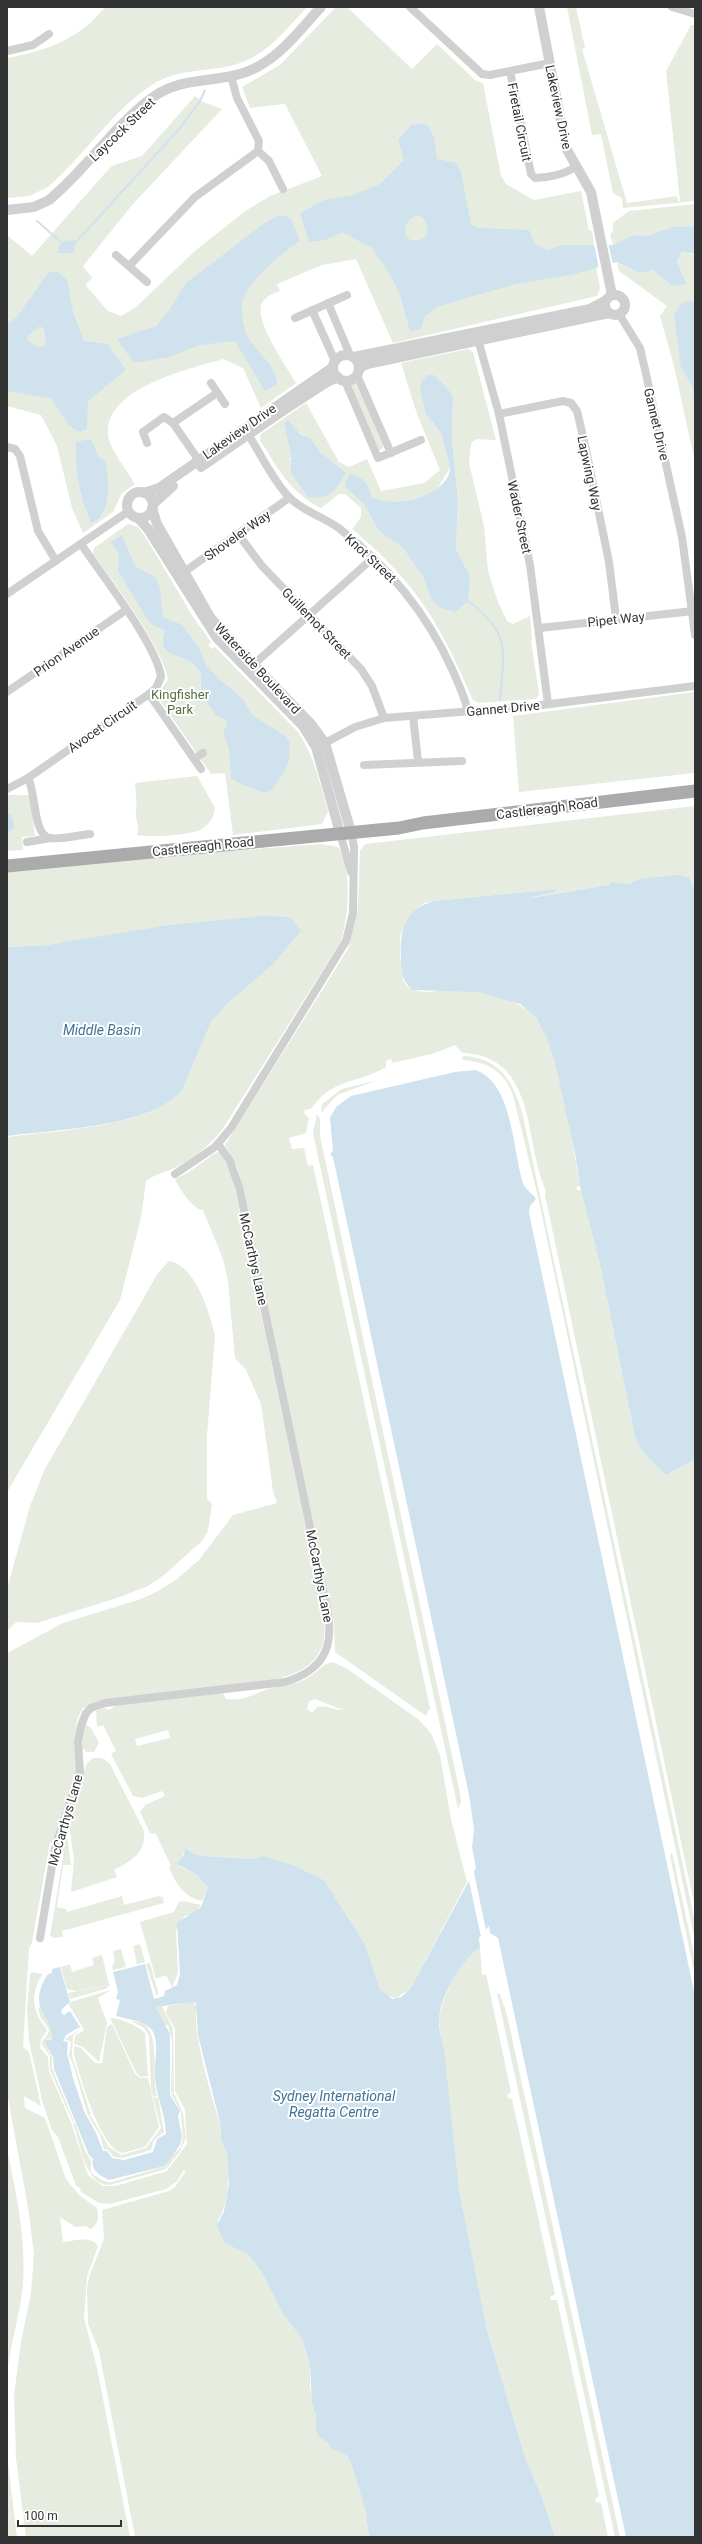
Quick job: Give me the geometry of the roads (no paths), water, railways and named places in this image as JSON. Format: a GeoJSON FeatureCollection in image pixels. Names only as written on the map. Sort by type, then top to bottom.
{"type":"FeatureCollection","features":[{"type":"Feature","properties":{"kind":"main road","name":"Castlereagh Road"},"geometry":{"type":"LineString","coordinates":[[7,866],[399,828],[423,823],[695,791]]}},
{"type":"Feature","properties":{"kind":"main road","name":"Castlereagh Road"},"geometry":{"type":"LineString","coordinates":[[399,828],[425,830],[695,800]]}},
{"type":"Feature","properties":{"kind":"street","name":"Laycock Street"},"geometry":{"type":"LineString","coordinates":[[7,210],[29,208],[49,200],[143,106],[163,91],[197,79],[231,76],[244,73],[269,60],[322,7]]}},
{"type":"Feature","properties":{"kind":"street"},"geometry":{"type":"LineString","coordinates":[[410,7],[478,72],[490,75],[550,63]]}},
{"type":"Feature","properties":{"kind":"street","name":"Lakeview Drive"},"geometry":{"type":"LineString","coordinates":[[539,7],[566,148],[575,167],[589,186],[608,273],[609,298]]}},
{"type":"Feature","properties":{"kind":"street"},"geometry":{"type":"LineString","coordinates":[[672,7],[695,14]]}},
{"type":"Feature","properties":{"kind":"street"},"geometry":{"type":"LineString","coordinates":[[7,51],[33,46],[49,34]]}},
{"type":"Feature","properties":{"kind":"street","name":"Firetail Circuit"},"geometry":{"type":"LineString","coordinates":[[510,71],[531,174],[535,178],[540,178],[566,172],[575,167]]}},
{"type":"Feature","properties":{"kind":"street"},"geometry":{"type":"LineString","coordinates":[[231,76],[237,98],[258,141],[258,151],[269,161],[283,189]]}},
{"type":"Feature","properties":{"kind":"street"},"geometry":{"type":"LineString","coordinates":[[130,266],[194,197],[258,151]]}},
{"type":"Feature","properties":{"kind":"street"},"geometry":{"type":"LineString","coordinates":[[116,255],[147,282]]}},
{"type":"Feature","properties":{"kind":"street"},"geometry":{"type":"LineString","coordinates":[[295,318],[347,295]]}},
{"type":"Feature","properties":{"kind":"street"},"geometry":{"type":"LineString","coordinates":[[352,356],[477,336],[614,314],[624,310],[624,302],[621,297],[609,298],[590,309],[477,336],[366,364],[358,372]]}},
{"type":"Feature","properties":{"kind":"street"},"geometry":{"type":"LineString","coordinates":[[609,298],[605,308],[614,314]]}},
{"type":"Feature","properties":{"kind":"street"},"geometry":{"type":"LineString","coordinates":[[328,303],[352,356],[391,453]]}},
{"type":"Feature","properties":{"kind":"street"},"geometry":{"type":"LineString","coordinates":[[312,310],[334,364],[378,458],[421,440]]}},
{"type":"Feature","properties":{"kind":"street","name":"Gannet Drive"},"geometry":{"type":"LineString","coordinates":[[614,314],[640,348],[682,537],[695,635]]}},
{"type":"Feature","properties":{"kind":"street","name":"Wader Street"},"geometry":{"type":"LineString","coordinates":[[477,336],[499,414],[530,565],[540,628],[548,704]]}},
{"type":"Feature","properties":{"kind":"street","name":"Lakeview Drive"},"geometry":{"type":"LineString","coordinates":[[144,492],[159,488],[200,463],[289,401],[334,364],[342,355],[352,356]]}},
{"type":"Feature","properties":{"kind":"street","name":"Lakeview Drive"},"geometry":{"type":"LineString","coordinates":[[289,401],[327,382],[342,379],[358,372]]}},
{"type":"Feature","properties":{"kind":"street"},"geometry":{"type":"LineString","coordinates":[[211,383],[225,404]]}},
{"type":"Feature","properties":{"kind":"street"},"geometry":{"type":"LineString","coordinates":[[173,423],[217,393]]}},
{"type":"Feature","properties":{"kind":"street","name":"Lapwing Way"},"geometry":{"type":"LineString","coordinates":[[499,414],[563,401],[567,401],[575,407],[585,445],[609,562],[616,618]]}},
{"type":"Feature","properties":{"kind":"street"},"geometry":{"type":"LineString","coordinates":[[146,443],[143,432],[164,417],[173,423],[200,463]]}},
{"type":"Feature","properties":{"kind":"street","name":"Knot Street"},"geometry":{"type":"LineString","coordinates":[[246,431],[289,498],[330,522],[374,557],[404,588],[426,620],[445,654],[466,701],[468,712]]}},
{"type":"Feature","properties":{"kind":"street"},"geometry":{"type":"LineString","coordinates":[[7,447],[15,449],[20,456],[38,531],[56,561]]}},
{"type":"Feature","properties":{"kind":"street","name":"Lakeview Drive"},"geometry":{"type":"LineString","coordinates":[[153,506],[162,493],[200,463]]}},
{"type":"Feature","properties":{"kind":"street"},"geometry":{"type":"LineString","coordinates":[[137,492],[144,492],[150,497],[153,506],[146,516],[138,518],[129,511],[127,504],[130,496],[137,492]]}},
{"type":"Feature","properties":{"kind":"street","name":"Shoveler Way"},"geometry":{"type":"LineString","coordinates":[[184,572],[289,498]]}},
{"type":"Feature","properties":{"kind":"street","name":"Waterside Boulevard"},"geometry":{"type":"LineString","coordinates":[[153,506],[157,524],[210,617],[312,726],[320,745],[345,833]]}},
{"type":"Feature","properties":{"kind":"street"},"geometry":{"type":"LineString","coordinates":[[7,594],[129,511]]}},
{"type":"Feature","properties":{"kind":"street","name":"Waterside Boulevard"},"geometry":{"type":"LineString","coordinates":[[138,518],[148,529],[217,638],[320,745]]}},
{"type":"Feature","properties":{"kind":"street","name":"Guillemot Street"},"geometry":{"type":"LineString","coordinates":[[238,534],[262,566],[361,669],[375,693],[384,718]]}},
{"type":"Feature","properties":{"kind":"street","name":"Avocet Circuit"},"geometry":{"type":"LineString","coordinates":[[7,789],[28,778],[149,694],[159,683],[160,670],[126,610],[81,544]]}},
{"type":"Feature","properties":{"kind":"street"},"geometry":{"type":"LineString","coordinates":[[254,664],[374,557]]}},
{"type":"Feature","properties":{"kind":"street","name":"Prion Avenue"},"geometry":{"type":"LineString","coordinates":[[7,692],[126,610]]}},
{"type":"Feature","properties":{"kind":"street","name":"Pipet Way"},"geometry":{"type":"LineString","coordinates":[[540,628],[616,618],[692,611]]}},
{"type":"Feature","properties":{"kind":"street","name":"Gannet Drive"},"geometry":{"type":"LineString","coordinates":[[320,745],[355,727],[384,718],[548,704],[695,686]]}},
{"type":"Feature","properties":{"kind":"street"},"geometry":{"type":"LineString","coordinates":[[149,694],[201,769]]}},
{"type":"Feature","properties":{"kind":"street"},"geometry":{"type":"LineString","coordinates":[[413,716],[418,761]]}},
{"type":"Feature","properties":{"kind":"street"},"geometry":{"type":"LineString","coordinates":[[194,759],[203,753]]}},
{"type":"Feature","properties":{"kind":"street"},"geometry":{"type":"LineString","coordinates":[[364,766],[418,761],[432,763],[462,761]]}},
{"type":"Feature","properties":{"kind":"street"},"geometry":{"type":"LineString","coordinates":[[28,778],[34,790],[39,829],[43,834],[51,838]]}},
{"type":"Feature","properties":{"kind":"street"},"geometry":{"type":"LineString","coordinates":[[175,1174],[203,1157],[218,1144],[341,952],[353,913],[352,877],[345,833]]}},
{"type":"Feature","properties":{"kind":"street"},"geometry":{"type":"LineString","coordinates":[[27,842],[90,834]]}},
{"type":"Feature","properties":{"kind":"street","name":"McCarthys Lane"},"geometry":{"type":"LineString","coordinates":[[40,1938],[55,1848],[80,1772],[78,1742],[83,1718],[86,1713],[97,1705],[285,1682],[304,1675],[316,1666],[328,1644],[330,1635],[328,1613],[239,1188],[230,1161],[218,1144]]}},
{"type":"Feature","properties":{"kind":"water"},"geometry":{"type":"Polygon","coordinates":[[[411,125],[428,125],[434,138],[437,159],[456,163],[461,172],[471,224],[477,228],[529,230],[534,243],[547,250],[563,245],[613,245],[633,235],[646,236],[672,227],[695,226],[695,254],[682,252],[677,262],[686,284],[673,286],[653,270],[639,273],[617,262],[574,274],[512,285],[437,307],[425,316],[421,329],[410,331],[399,292],[385,266],[372,248],[342,232],[325,240],[309,242],[300,213],[324,200],[351,196],[380,184],[404,160],[398,140],[411,125]],[[419,215],[410,219],[407,223],[405,233],[410,240],[417,241],[426,237],[427,224],[419,215]]]}},
{"type":"Feature","properties":{"kind":"water"},"geometry":{"type":"Polygon","coordinates":[[[277,216],[285,216],[291,219],[300,241],[276,259],[253,283],[243,299],[242,312],[247,335],[273,370],[277,384],[265,391],[235,341],[199,345],[169,357],[134,363],[117,339],[156,326],[168,312],[186,283],[262,225],[277,216]]]}},
{"type":"Feature","properties":{"kind":"water"},"geometry":{"type":"Polygon","coordinates":[[[64,241],[77,241],[73,253],[58,253],[59,245],[64,241]]]}},
{"type":"Feature","properties":{"kind":"water"},"geometry":{"type":"Polygon","coordinates":[[[57,271],[67,280],[73,312],[84,341],[108,344],[126,370],[88,401],[87,429],[80,432],[69,426],[51,398],[7,391],[7,325],[17,317],[48,273],[57,271]],[[40,326],[28,335],[27,340],[38,347],[43,347],[46,341],[44,329],[40,326]]]}},
{"type":"Feature","properties":{"kind":"water"},"geometry":{"type":"Polygon","coordinates":[[[693,301],[695,303],[695,405],[692,386],[681,368],[674,314],[683,302],[693,301]]]}},
{"type":"Feature","properties":{"kind":"water"},"geometry":{"type":"Polygon","coordinates":[[[427,375],[434,375],[448,389],[453,398],[452,439],[458,500],[456,549],[470,576],[468,601],[455,612],[441,608],[431,599],[423,577],[403,548],[379,531],[364,504],[346,488],[345,483],[350,474],[355,475],[365,482],[372,497],[381,501],[392,502],[418,498],[430,493],[440,486],[447,478],[450,468],[441,433],[426,414],[420,389],[421,383],[427,375]]]}},
{"type":"Feature","properties":{"kind":"water"},"geometry":{"type":"Polygon","coordinates":[[[288,420],[300,434],[310,438],[321,453],[346,473],[332,493],[316,498],[308,497],[291,473],[291,456],[284,424],[288,420]]]}},
{"type":"Feature","properties":{"kind":"water"},"geometry":{"type":"Polygon","coordinates":[[[91,439],[98,456],[106,462],[108,496],[103,513],[98,519],[91,523],[79,484],[76,463],[76,442],[91,439]]]}},
{"type":"Feature","properties":{"kind":"water"},"geometry":{"type":"Polygon","coordinates":[[[122,535],[135,566],[156,578],[160,588],[163,617],[182,625],[198,646],[207,666],[219,679],[242,698],[252,715],[284,735],[290,743],[289,759],[286,769],[272,790],[265,793],[241,784],[231,778],[229,749],[223,732],[227,726],[226,720],[216,715],[201,693],[201,673],[196,667],[189,661],[167,651],[164,648],[163,638],[165,630],[154,626],[148,620],[118,571],[119,554],[111,542],[122,535]]]}},
{"type":"Feature","properties":{"kind":"water"},"geometry":{"type":"Polygon","coordinates":[[[7,812],[11,814],[15,827],[7,833],[7,812]]]}},
{"type":"Feature","properties":{"kind":"water"},"geometry":{"type":"Polygon","coordinates":[[[677,875],[689,878],[695,889],[695,1459],[666,1475],[641,1450],[635,1437],[601,1269],[580,1186],[575,1153],[555,1062],[547,1038],[536,1018],[520,1004],[479,992],[412,990],[406,983],[401,968],[401,939],[406,922],[410,915],[424,905],[434,901],[557,889],[553,892],[525,899],[608,885],[611,882],[628,884],[639,879],[677,875]]]}},
{"type":"Feature","properties":{"kind":"water","name":"Middle Basin"},"geometry":{"type":"Polygon","coordinates":[[[263,916],[290,917],[301,931],[274,963],[227,1004],[211,1022],[182,1090],[168,1102],[149,1112],[126,1119],[75,1129],[7,1136],[7,947],[47,945],[170,925],[263,916]]]}},
{"type":"Feature","properties":{"kind":"water","name":"Sydney International Regatta Centre"},"geometry":{"type":"Polygon","coordinates":[[[475,1070],[488,1077],[497,1088],[504,1102],[513,1135],[523,1183],[525,1188],[536,1199],[530,1206],[529,1213],[695,1996],[695,2537],[626,2537],[498,1938],[490,1933],[489,1926],[479,1938],[480,1948],[467,1959],[449,1986],[439,2017],[439,2026],[444,2049],[459,2189],[487,2330],[525,2457],[543,2500],[555,2537],[369,2537],[365,2509],[351,2463],[347,2456],[332,2449],[327,2442],[319,2437],[316,2430],[316,2416],[312,2402],[310,2365],[302,2339],[283,2314],[262,2273],[248,2254],[225,2243],[217,2226],[224,2211],[229,2184],[227,2153],[221,2138],[221,2127],[198,2035],[196,2003],[183,2003],[156,2008],[170,2034],[170,2095],[180,2111],[178,2116],[182,2137],[180,2145],[165,2166],[109,2180],[96,2172],[92,2163],[93,2159],[89,2155],[54,2069],[53,2057],[45,2044],[46,2040],[52,2039],[51,2030],[42,2011],[39,1997],[41,1987],[47,1975],[52,1973],[52,1969],[60,1967],[70,2002],[62,2009],[61,2013],[64,2015],[70,2011],[80,2027],[66,2035],[63,2041],[68,2042],[67,2053],[73,2078],[84,2111],[96,2133],[103,2151],[107,2151],[112,2158],[124,2160],[153,2152],[157,2139],[166,2134],[166,2127],[155,2082],[156,2044],[154,2033],[144,2024],[116,2016],[120,2000],[116,1999],[118,1992],[113,1972],[145,1964],[154,1999],[164,1996],[165,1991],[177,1985],[180,1974],[177,1923],[201,1907],[208,1887],[197,1875],[177,1864],[184,1855],[185,1847],[194,1854],[202,1856],[252,1859],[262,1856],[293,1865],[324,1880],[365,1944],[380,1989],[392,1999],[401,1997],[410,1989],[476,1868],[472,1847],[474,1829],[469,1795],[333,1157],[330,1154],[333,1151],[330,1118],[336,1107],[351,1096],[455,1072],[475,1070]]]}},
{"type":"Feature","properties":{"kind":"waterway"},"geometry":{"type":"LineString","coordinates":[[77,241],[180,128],[200,101],[205,90]]}},
{"type":"Feature","properties":{"kind":"waterway"},"geometry":{"type":"LineString","coordinates":[[37,221],[62,243]]}},
{"type":"Feature","properties":{"kind":"waterway"},"geometry":{"type":"LineString","coordinates":[[468,601],[482,612],[492,623],[502,644],[503,668],[500,700]]}},
{"type":"Feature","properties":{"kind":"park label","name":"Kingfisher Park"},"geometry":{"type":"Point","coordinates":[180,702]}}]}
